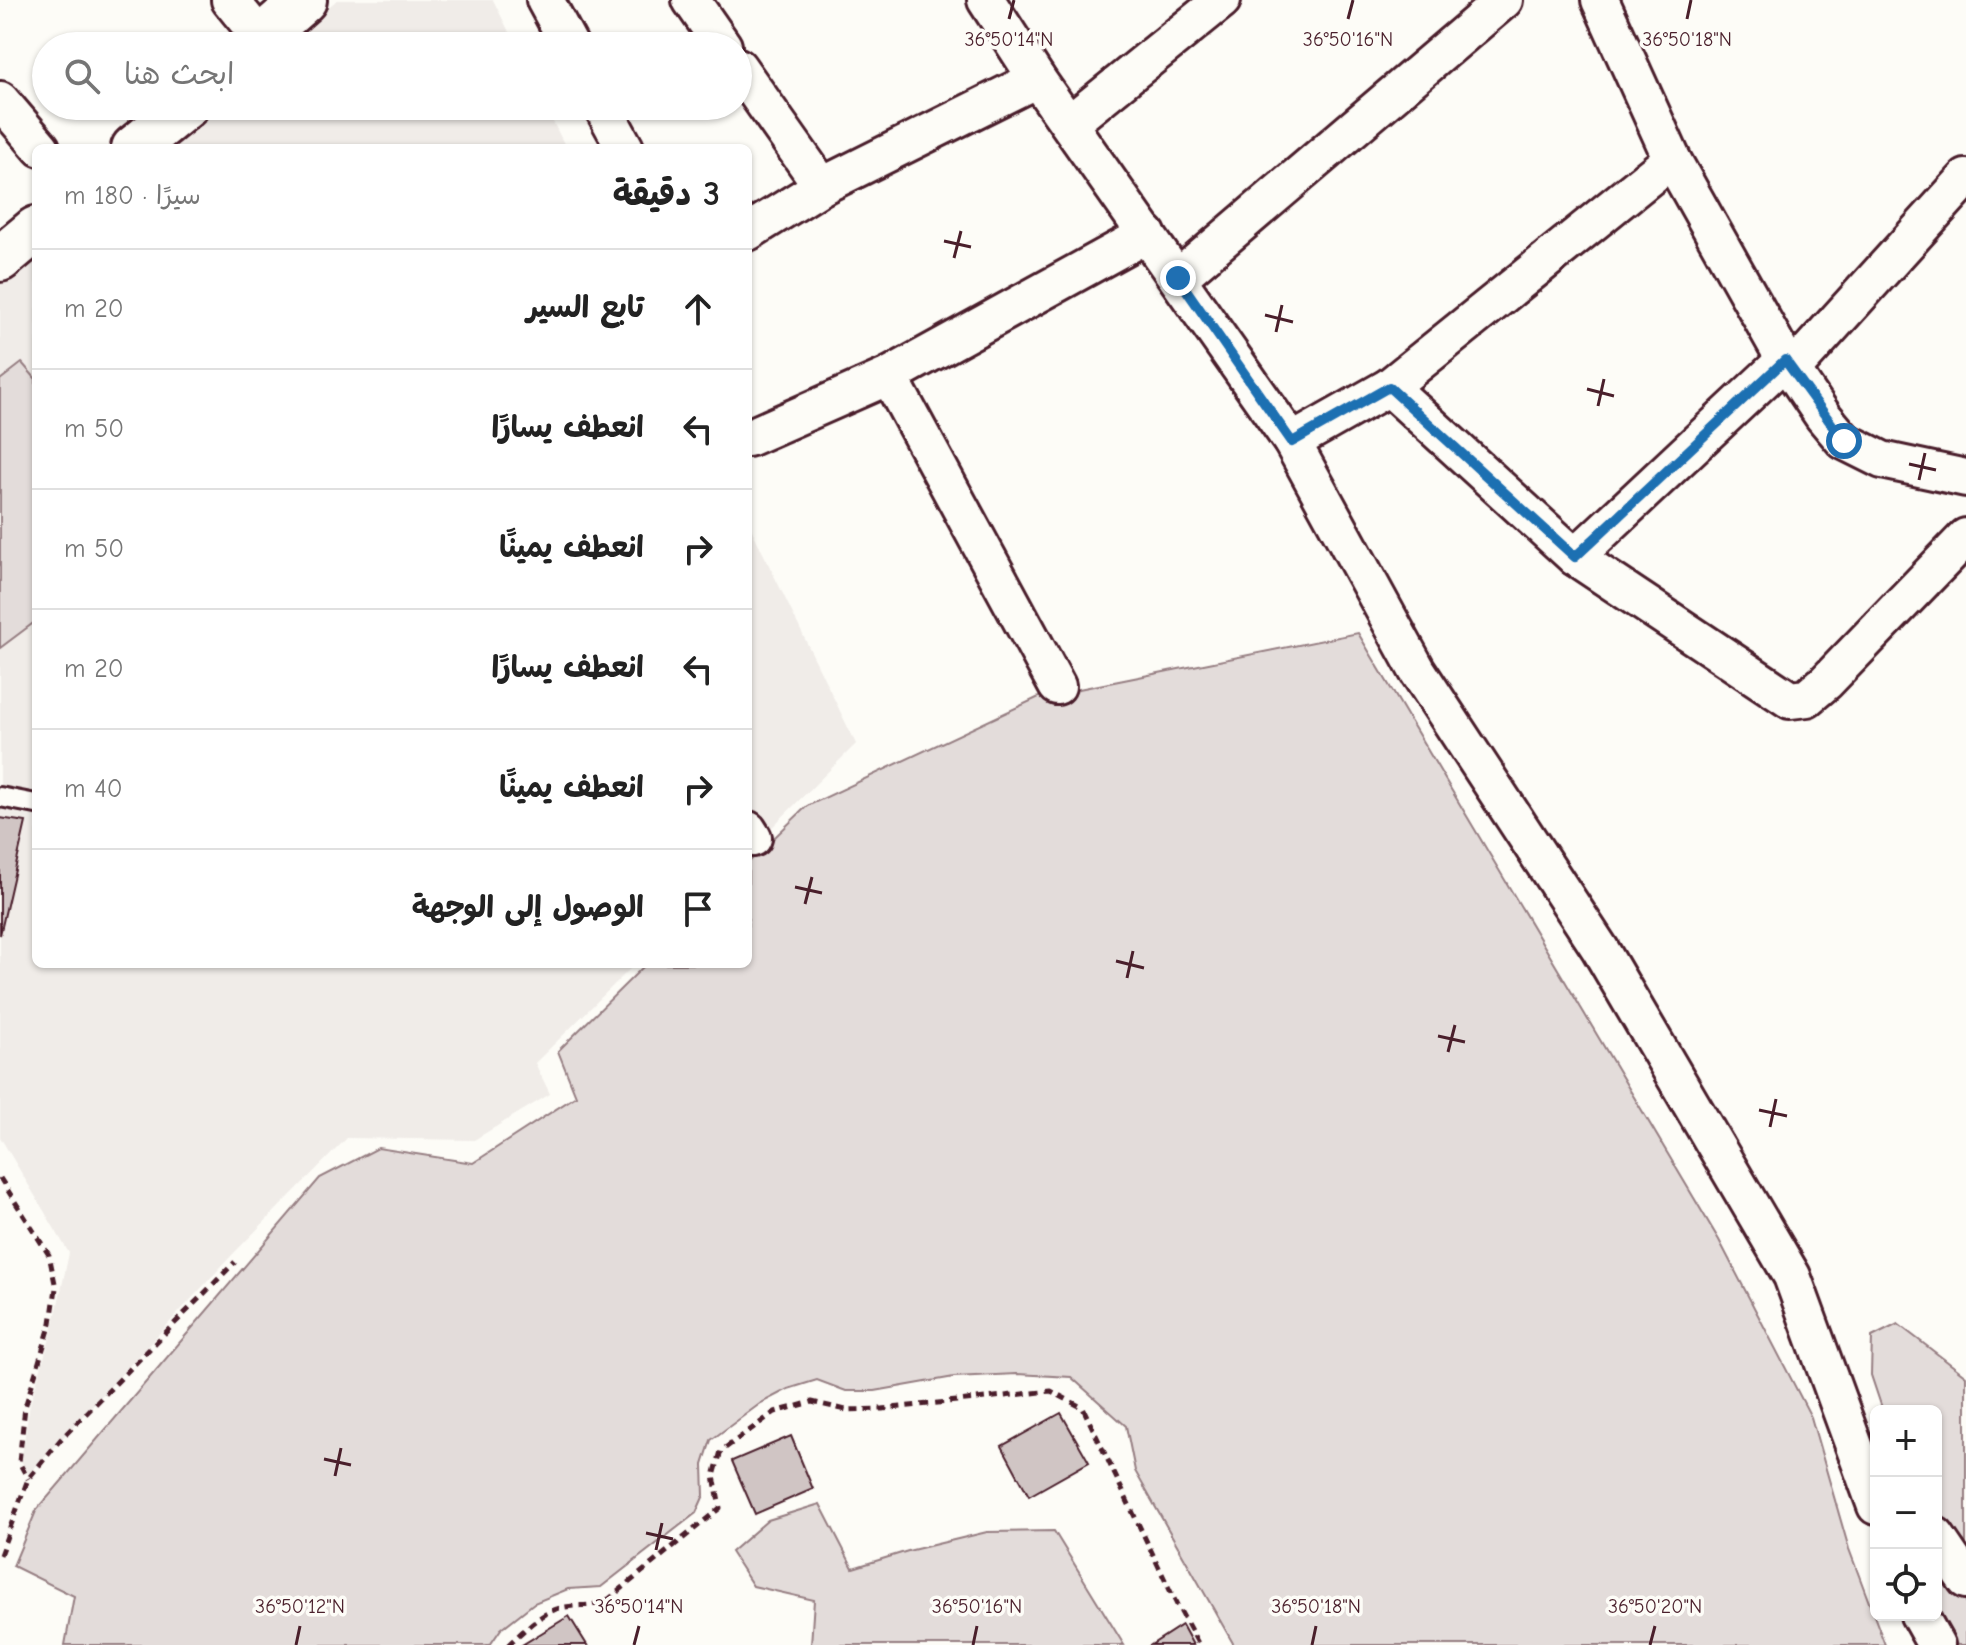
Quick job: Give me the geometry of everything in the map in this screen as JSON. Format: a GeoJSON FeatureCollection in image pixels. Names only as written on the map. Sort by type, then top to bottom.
{"type":"FeatureCollection","features":[{"type":"Feature","properties":{"kind":"street"},"geometry":{"type":"LineString","coordinates":[[230,0],[251,32]]}},
{"type":"Feature","properties":{"kind":"street"},"geometry":{"type":"LineString","coordinates":[[268,32],[304,0]]}},
{"type":"Feature","properties":{"kind":"street"},"geometry":{"type":"LineString","coordinates":[[545,0],[562,32]]}},
{"type":"Feature","properties":{"kind":"street"},"geometry":{"type":"LineString","coordinates":[[691,0],[713,32]]}},
{"type":"Feature","properties":{"kind":"street"},"geometry":{"type":"LineString","coordinates":[[986,0],[1037,79],[1292,442],[1417,670],[1600,949],[1792,1276],[1870,1489]]}},
{"type":"Feature","properties":{"kind":"street"},"geometry":{"type":"LineString","coordinates":[[1070,123],[1222,0]]}},
{"type":"Feature","properties":{"kind":"street"},"geometry":{"type":"LineString","coordinates":[[1178,278],[1504,0]]}},
{"type":"Feature","properties":{"kind":"street"},"geometry":{"type":"LineString","coordinates":[[1600,0],[1672,159],[1788,365],[1844,441],[1882,460],[1966,478]]}},
{"type":"Feature","properties":{"kind":"street"},"geometry":{"type":"LineString","coordinates":[[752,230],[822,186],[1037,79]]}},
{"type":"Feature","properties":{"kind":"street"},"geometry":{"type":"LineString","coordinates":[[752,87],[822,186]]}},
{"type":"Feature","properties":{"kind":"street"},"geometry":{"type":"LineString","coordinates":[[0,100],[38,144]]}},
{"type":"Feature","properties":{"kind":"street"},"geometry":{"type":"LineString","coordinates":[[139,144],[169,120]]}},
{"type":"Feature","properties":{"kind":"street"},"geometry":{"type":"LineString","coordinates":[[610,120],[623,144]]}},
{"type":"Feature","properties":{"kind":"street"},"geometry":{"type":"LineString","coordinates":[[1292,442],[1389,387],[1672,159]]}},
{"type":"Feature","properties":{"kind":"street"},"geometry":{"type":"LineString","coordinates":[[1575,557],[1788,365],[1966,178]]}},
{"type":"Feature","properties":{"kind":"street"},"geometry":{"type":"LineString","coordinates":[[0,259],[32,232]]}},
{"type":"Feature","properties":{"kind":"street"},"geometry":{"type":"LineString","coordinates":[[752,436],[889,376],[1147,234]]}},
{"type":"Feature","properties":{"kind":"street"},"geometry":{"type":"LineString","coordinates":[[889,376],[1057,686]]}},
{"type":"Feature","properties":{"kind":"street"},"geometry":{"type":"LineString","coordinates":[[1389,387],[1575,557],[1790,700],[1807,698],[1826,682],[1966,537]]}},
{"type":"Feature","properties":{"kind":"street"},"geometry":{"type":"LineString","coordinates":[[1838,1400],[1870,1444]]}},
{"type":"Feature","properties":{"kind":"street"},"geometry":{"type":"LineString","coordinates":[[1942,1545],[1966,1580]]}},
{"type":"Feature","properties":{"kind":"street"},"geometry":{"type":"LineString","coordinates":[[1922,1621],[1936,1645]]}},
{"type":"Feature","properties":{"kind":"lane"},"geometry":{"type":"LineString","coordinates":[[0,797],[32,803]]}},
{"type":"Feature","properties":{"kind":"path"},"geometry":{"type":"LineString","coordinates":[[0,1178],[49,1255],[56,1288],[51,1323],[25,1407],[19,1462],[28,1479]]}},
{"type":"Feature","properties":{"kind":"path"},"geometry":{"type":"LineString","coordinates":[[0,1555],[28,1479],[61,1439],[235,1262]]}},
{"type":"Feature","properties":{"kind":"path"},"geometry":{"type":"LineString","coordinates":[[508,1645],[541,1616],[565,1607],[591,1606],[609,1599],[720,1508],[714,1476],[721,1451],[775,1412],[812,1402],[846,1410],[882,1409],[1051,1391],[1083,1408],[1199,1645]]}},
{"type":"Feature","properties":{"kind":"shaded area"},"geometry":{"type":"Polygon","coordinates":[[[337,0],[493,0],[509,32],[299,32],[337,0]]]}},
{"type":"Feature","properties":{"kind":"shaded area"},"geometry":{"type":"Polygon","coordinates":[[[194,120],[552,120],[564,144],[166,144],[194,120]]]}},
{"type":"Feature","properties":{"kind":"shaded area"},"geometry":{"type":"Polygon","coordinates":[[[32,256],[32,968],[631,968],[535,1063],[550,1094],[474,1140],[347,1138],[232,1255],[29,1474],[21,1461],[30,1404],[53,1328],[69,1253],[0,1137],[0,284],[32,256]]]}},
{"type":"Feature","properties":{"kind":"shaded area"},"geometry":{"type":"Polygon","coordinates":[[[22,363],[32,374],[32,624],[0,648],[0,380],[22,363]]]}},
{"type":"Feature","properties":{"kind":"shaded area"},"geometry":{"type":"Polygon","coordinates":[[[752,530],[856,744],[752,847],[752,530]]]}},
{"type":"Feature","properties":{"kind":"shaded area"},"geometry":{"type":"Polygon","coordinates":[[[1358,633],[1719,1240],[1811,1417],[1849,1549],[1870,1605],[1870,1621],[1876,1621],[1885,1645],[1234,1645],[1135,1471],[1126,1426],[1071,1377],[1017,1374],[954,1377],[875,1391],[846,1391],[817,1380],[788,1389],[761,1403],[711,1440],[703,1465],[704,1495],[696,1513],[601,1587],[568,1589],[534,1603],[501,1629],[490,1645],[65,1645],[74,1596],[13,1566],[36,1511],[320,1178],[378,1148],[473,1163],[576,1096],[558,1051],[642,968],[752,968],[752,859],[807,806],[1039,697],[1358,633]]]}},
{"type":"Feature","properties":{"kind":"shaded area"},"geometry":{"type":"Polygon","coordinates":[[[1898,1324],[1966,1376],[1966,1544],[1942,1517],[1942,1405],[1881,1405],[1871,1375],[1872,1337],[1898,1324]]]}},
{"type":"Feature","properties":{"kind":"shaded area"},"geometry":{"type":"Polygon","coordinates":[[[820,1504],[853,1568],[987,1532],[1054,1531],[1124,1645],[811,1645],[814,1600],[753,1586],[731,1552],[768,1520],[820,1504]]]}},
{"type":"Feature","properties":{"kind":"shaded area"},"geometry":{"type":"Polygon","coordinates":[[[1942,1572],[1966,1599],[1966,1645],[1957,1645],[1942,1615],[1942,1572]]]}},
{"type":"Feature","properties":{"kind":"building"},"geometry":{"type":"Polygon","coordinates":[[[0,818],[26,822],[0,935],[0,818]]]}},
{"type":"Feature","properties":{"kind":"building"},"geometry":{"type":"Polygon","coordinates":[[[1061,1413],[1089,1462],[1029,1496],[1002,1446],[1061,1413]]]}},
{"type":"Feature","properties":{"kind":"building"},"geometry":{"type":"Polygon","coordinates":[[[791,1436],[813,1489],[755,1514],[732,1461],[791,1436]]]}},
{"type":"Feature","properties":{"kind":"building"},"geometry":{"type":"Polygon","coordinates":[[[569,1616],[587,1645],[522,1645],[569,1616]]]}},
{"type":"Feature","properties":{"kind":"building"},"geometry":{"type":"Polygon","coordinates":[[[1182,1625],[1193,1645],[1151,1645],[1182,1625]]]}},
{"type":"Feature","properties":{"kind":"route"},"geometry":{"type":"LineString","coordinates":[[1178,278],[1292,442],[1389,387],[1575,557],[1785,360],[1844,441]]}}]}
